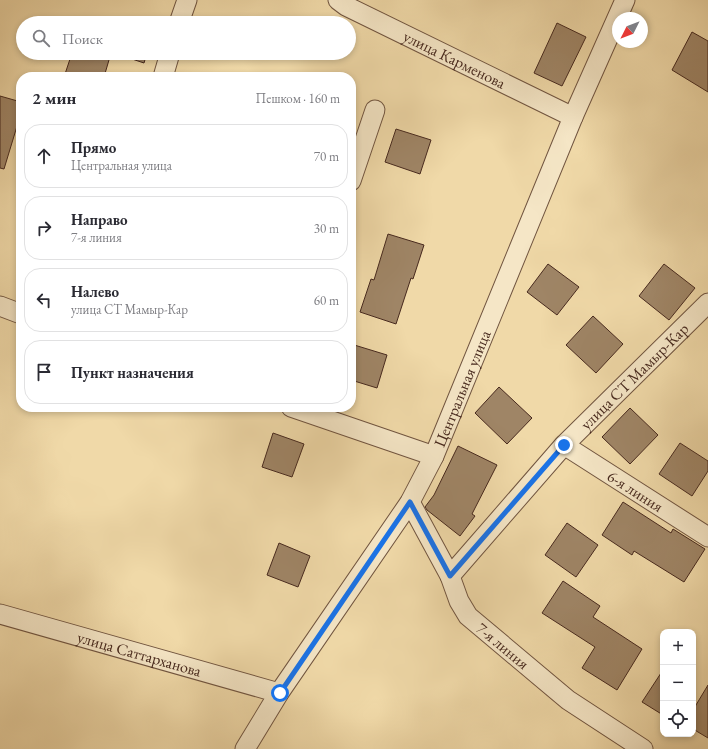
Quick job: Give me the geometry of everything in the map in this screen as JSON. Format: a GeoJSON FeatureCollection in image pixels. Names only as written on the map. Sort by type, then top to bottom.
{"type":"FeatureCollection","features":[{"type":"Feature","properties":{"kind":"street"},"geometry":{"type":"LineString","coordinates":[[182,16],[187,0]]}},
{"type":"Feature","properties":{"kind":"street","name":"улица Карменова"},"geometry":{"type":"LineString","coordinates":[[338,0],[346,6],[573,117]]}},
{"type":"Feature","properties":{"kind":"street","name":"Центральная улица"},"geometry":{"type":"LineString","coordinates":[[245,749],[280,693],[410,502],[434,456],[573,117],[625,0]]}},
{"type":"Feature","properties":{"kind":"street"},"geometry":{"type":"LineString","coordinates":[[164,72],[168,60]]}},
{"type":"Feature","properties":{"kind":"street"},"geometry":{"type":"LineString","coordinates":[[356,166],[375,110]]}},
{"type":"Feature","properties":{"kind":"street","name":"улица СТ Мамыр-Кар"},"geometry":{"type":"LineString","coordinates":[[450,576],[564,445],[708,303]]}},
{"type":"Feature","properties":{"kind":"street"},"geometry":{"type":"LineString","coordinates":[[0,306],[16,312]]}},
{"type":"Feature","properties":{"kind":"street"},"geometry":{"type":"LineString","coordinates":[[306,412],[434,456]]}},
{"type":"Feature","properties":{"kind":"street","name":"6-я линия"},"geometry":{"type":"LineString","coordinates":[[564,445],[708,538]]}},
{"type":"Feature","properties":{"kind":"street","name":"7-я линия"},"geometry":{"type":"LineString","coordinates":[[410,502],[450,576],[459,601],[468,616],[480,628],[568,700],[643,749]]}},
{"type":"Feature","properties":{"kind":"street","name":"улица Саттарханова"},"geometry":{"type":"LineString","coordinates":[[0,614],[280,693]]}},
{"type":"Feature","properties":{"kind":"building"},"geometry":{"type":"Polygon","coordinates":[[[557,23],[586,37],[562,86],[534,73],[557,23]]]}},
{"type":"Feature","properties":{"kind":"building"},"geometry":{"type":"Polygon","coordinates":[[[692,32],[708,41],[708,92],[672,70],[692,32]]]}},
{"type":"Feature","properties":{"kind":"building"},"geometry":{"type":"Polygon","coordinates":[[[70,60],[109,60],[105,72],[66,72],[70,60]]]}},
{"type":"Feature","properties":{"kind":"building"},"geometry":{"type":"Polygon","coordinates":[[[135,60],[145,60],[144,63],[135,60]]]}},
{"type":"Feature","properties":{"kind":"building"},"geometry":{"type":"Polygon","coordinates":[[[0,96],[16,101],[16,129],[4,169],[0,168],[0,96]]]}},
{"type":"Feature","properties":{"kind":"building"},"geometry":{"type":"Polygon","coordinates":[[[396,129],[431,140],[420,174],[385,162],[396,129]]]}},
{"type":"Feature","properties":{"kind":"building"},"geometry":{"type":"Polygon","coordinates":[[[388,234],[424,245],[413,279],[411,278],[396,324],[360,312],[371,279],[374,280],[388,234]]]}},
{"type":"Feature","properties":{"kind":"building"},"geometry":{"type":"Polygon","coordinates":[[[548,264],[579,287],[557,315],[527,292],[548,264]]]}},
{"type":"Feature","properties":{"kind":"building"},"geometry":{"type":"Polygon","coordinates":[[[664,264],[695,288],[669,320],[639,296],[664,264]]]}},
{"type":"Feature","properties":{"kind":"building"},"geometry":{"type":"Polygon","coordinates":[[[593,316],[623,344],[596,373],[566,345],[593,316]]]}},
{"type":"Feature","properties":{"kind":"building"},"geometry":{"type":"Polygon","coordinates":[[[356,346],[387,355],[377,388],[356,382],[356,346]]]}},
{"type":"Feature","properties":{"kind":"building"},"geometry":{"type":"Polygon","coordinates":[[[499,387],[532,418],[507,444],[475,413],[499,387]]]}},
{"type":"Feature","properties":{"kind":"building"},"geometry":{"type":"Polygon","coordinates":[[[630,408],[658,435],[630,464],[602,437],[630,408]]]}},
{"type":"Feature","properties":{"kind":"building"},"geometry":{"type":"Polygon","coordinates":[[[273,433],[304,444],[292,477],[262,467],[273,433]]]}},
{"type":"Feature","properties":{"kind":"building"},"geometry":{"type":"Polygon","coordinates":[[[680,443],[708,461],[708,471],[692,496],[659,474],[680,443]]]}},
{"type":"Feature","properties":{"kind":"building"},"geometry":{"type":"Polygon","coordinates":[[[458,446],[497,465],[472,514],[475,516],[460,536],[425,507],[434,495],[458,446]]]}},
{"type":"Feature","properties":{"kind":"building"},"geometry":{"type":"Polygon","coordinates":[[[623,502],[671,533],[673,529],[705,549],[684,582],[634,551],[632,555],[602,535],[623,502]]]}},
{"type":"Feature","properties":{"kind":"building"},"geometry":{"type":"Polygon","coordinates":[[[567,523],[598,545],[576,577],[545,555],[567,523]]]}},
{"type":"Feature","properties":{"kind":"building"},"geometry":{"type":"Polygon","coordinates":[[[279,543],[310,556],[298,587],[267,575],[279,543]]]}},
{"type":"Feature","properties":{"kind":"building"},"geometry":{"type":"Polygon","coordinates":[[[563,581],[600,606],[593,617],[642,649],[617,690],[582,668],[595,647],[542,613],[563,581]]]}},
{"type":"Feature","properties":{"kind":"building"},"geometry":{"type":"Polygon","coordinates":[[[660,675],[660,713],[642,702],[660,675]]]}},
{"type":"Feature","properties":{"kind":"building"},"geometry":{"type":"Polygon","coordinates":[[[708,685],[708,738],[696,731],[696,705],[708,685]]]}},
{"type":"Feature","properties":{"kind":"route"},"geometry":{"type":"LineString","coordinates":[[280,693],[410,502],[450,576],[564,445]]}}]}
